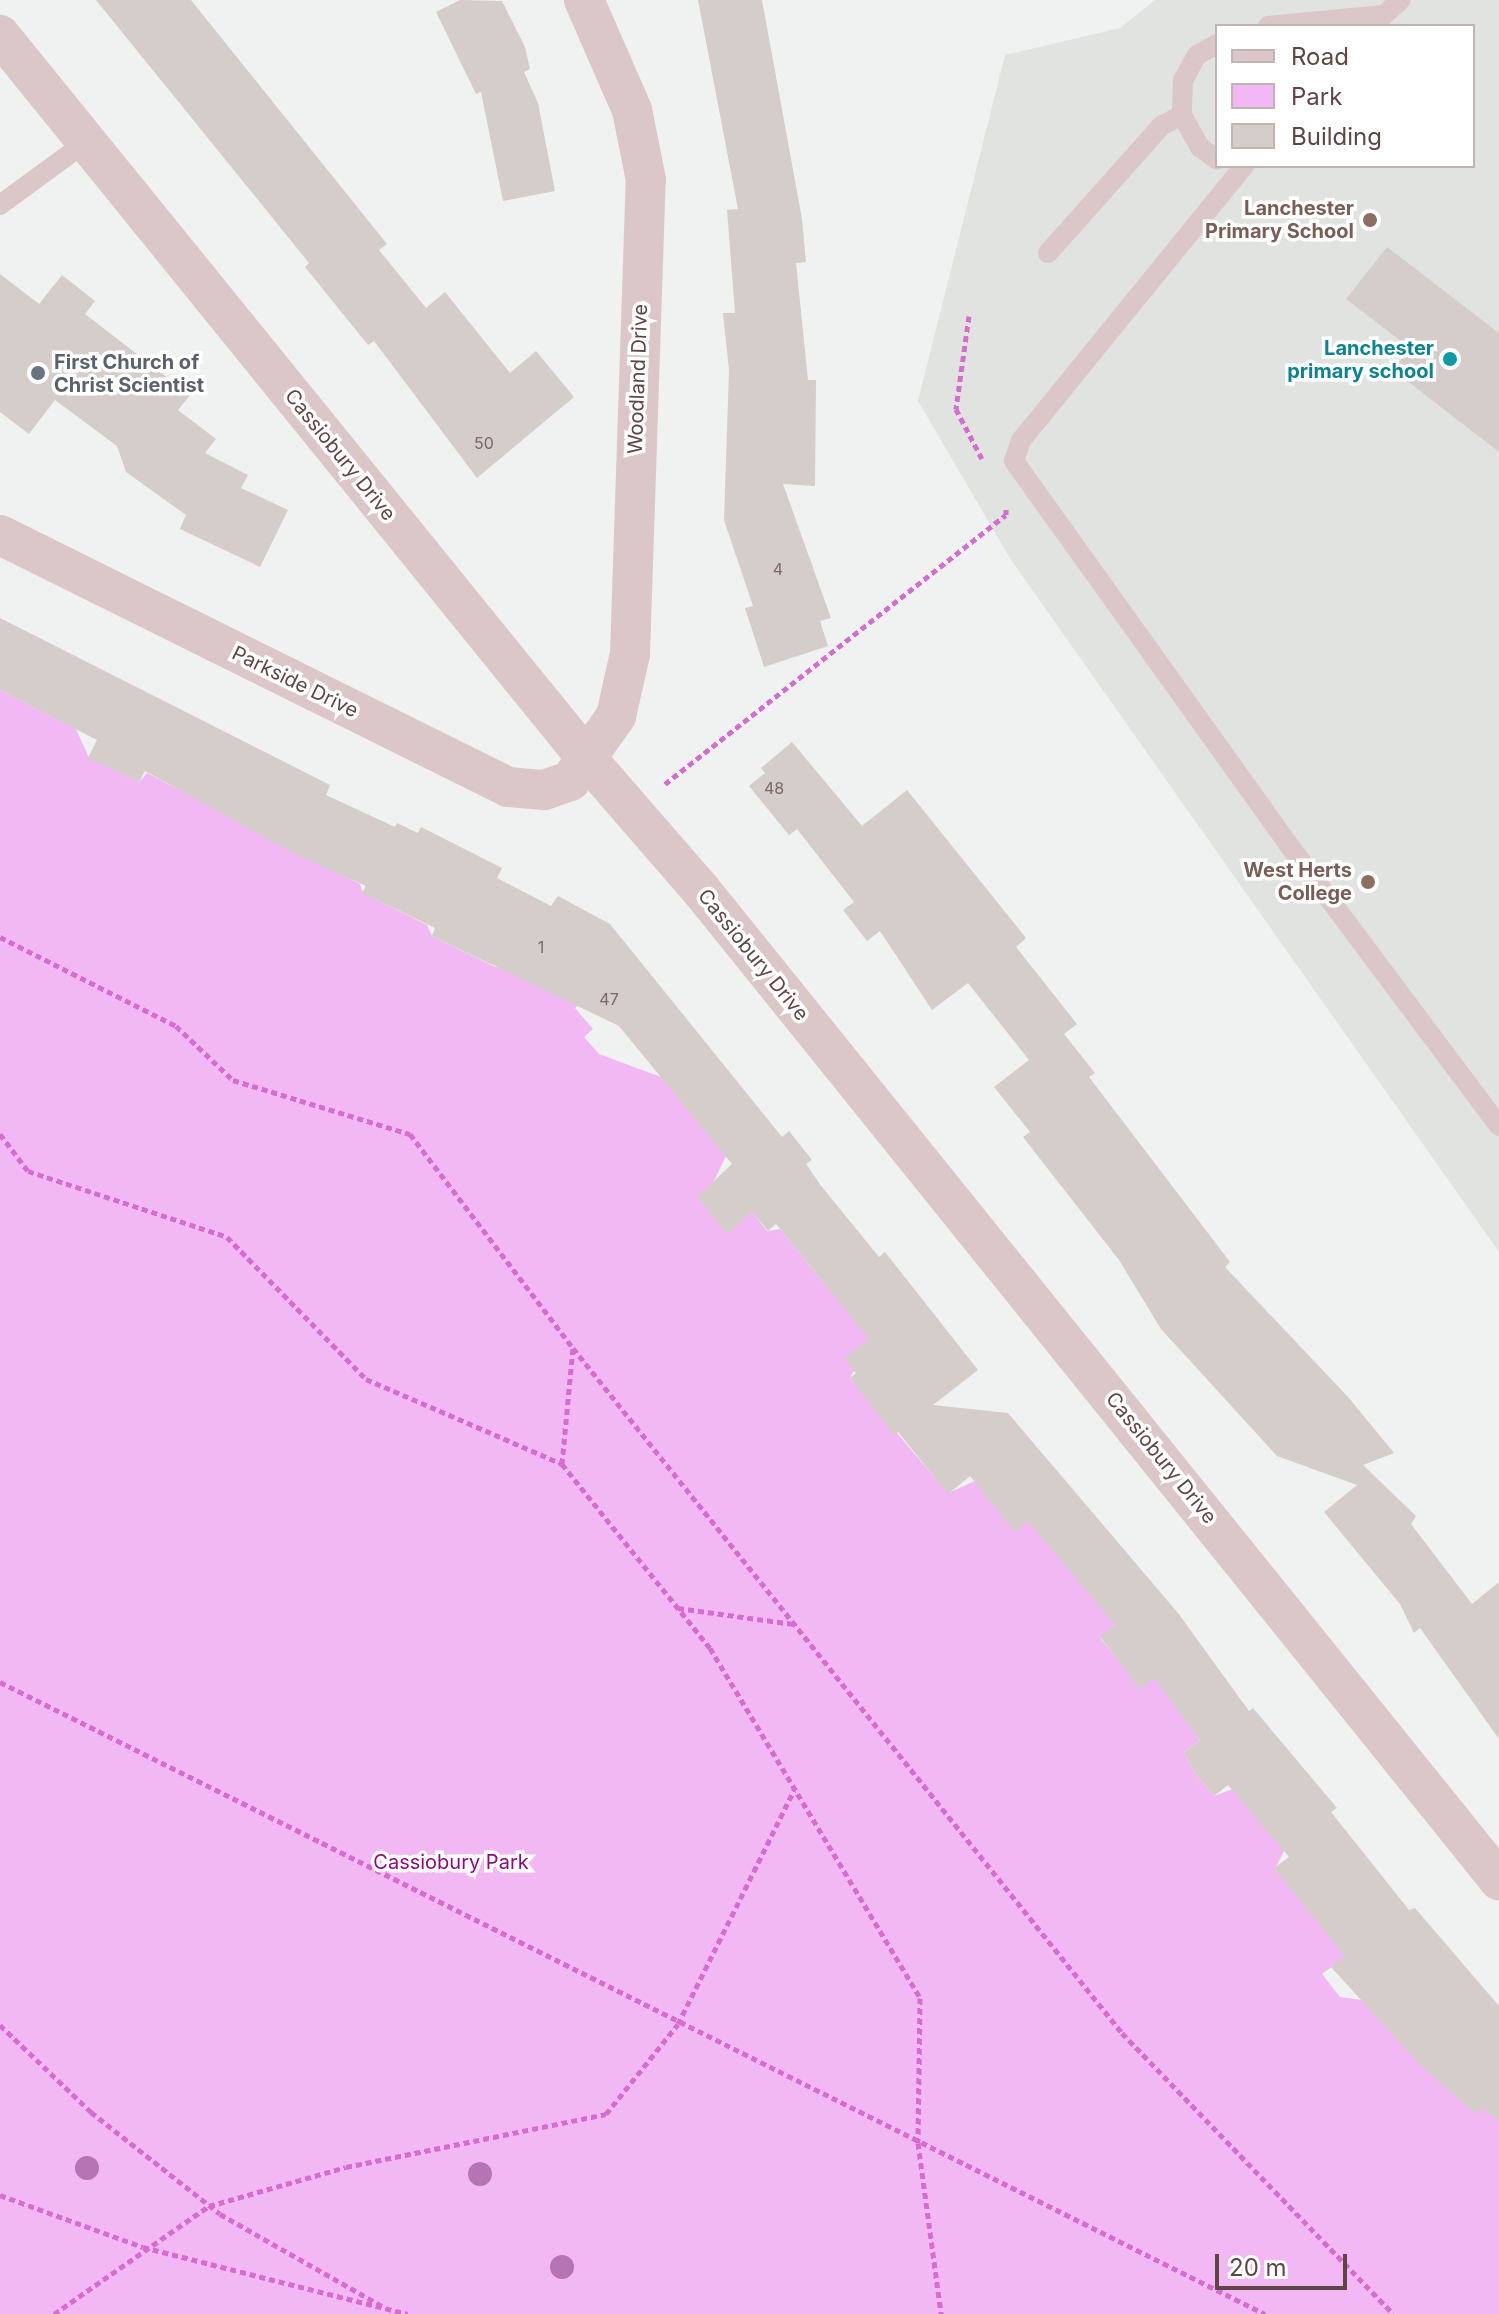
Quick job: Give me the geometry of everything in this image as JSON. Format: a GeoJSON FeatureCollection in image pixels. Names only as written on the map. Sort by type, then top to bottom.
{"type":"FeatureCollection","features":[{"type":"Feature","properties":{"kind":"street","name":"Woodland Drive"},"geometry":{"type":"LineString","coordinates":[[584,0],[632,110],[646,180],[630,654],[623,701],[588,760]]}},
{"type":"Feature","properties":{"kind":"street","name":"Cassiobury Drive"},"geometry":{"type":"LineString","coordinates":[[0,35],[588,760],[633,809],[1499,1880]]}},
{"type":"Feature","properties":{"kind":"street","name":"Parkside Drive"},"geometry":{"type":"LineString","coordinates":[[0,535],[508,787],[557,787],[588,760]]}},
{"type":"Feature","properties":{"kind":"lane"},"geometry":{"type":"LineString","coordinates":[[1305,24],[1378,20],[1401,0]]}},
{"type":"Feature","properties":{"kind":"lane"},"geometry":{"type":"LineString","coordinates":[[1215,45],[1197,55],[1183,80],[1182,115],[1200,147],[1215,158]]}},
{"type":"Feature","properties":{"kind":"lane"},"geometry":{"type":"LineString","coordinates":[[1048,253],[1161,126],[1182,115]]}},
{"type":"Feature","properties":{"kind":"lane"},"geometry":{"type":"LineString","coordinates":[[0,205],[86,142]]}},
{"type":"Feature","properties":{"kind":"lane"},"geometry":{"type":"LineString","coordinates":[[1235,169],[1021,440],[1014,461],[1313,879],[1499,1126]]}},
{"type":"Feature","properties":{"kind":"path"},"geometry":{"type":"LineString","coordinates":[[969,316],[956,409],[986,467]]}},
{"type":"Feature","properties":{"kind":"path"},"geometry":{"type":"LineString","coordinates":[[633,809],[1006,515],[1006,502]]}},
{"type":"Feature","properties":{"kind":"path"},"geometry":{"type":"LineString","coordinates":[[0,937],[176,1026],[233,1080],[410,1134],[573,1348],[1122,2033],[1393,2314]]}},
{"type":"Feature","properties":{"kind":"path"},"geometry":{"type":"LineString","coordinates":[[0,1134],[28,1171],[227,1237],[366,1379],[562,1464],[710,1648],[920,1998],[918,2143],[941,2314]]}},
{"type":"Feature","properties":{"kind":"path"},"geometry":{"type":"LineString","coordinates":[[562,1464],[573,1348]]}},
{"type":"Feature","properties":{"kind":"path"},"geometry":{"type":"LineString","coordinates":[[678,1608],[795,1624]]}},
{"type":"Feature","properties":{"kind":"path"},"geometry":{"type":"LineString","coordinates":[[0,1682],[678,2024],[1265,2314]]}},
{"type":"Feature","properties":{"kind":"path"},"geometry":{"type":"LineString","coordinates":[[54,2314],[143,2247],[209,2206],[346,2167],[606,2114],[678,2024],[794,1789]]}},
{"type":"Feature","properties":{"kind":"path"},"geometry":{"type":"LineString","coordinates":[[0,2025],[91,2112],[209,2206],[384,2307]]}},
{"type":"Feature","properties":{"kind":"path"},"geometry":{"type":"LineString","coordinates":[[0,2195],[143,2247],[408,2314]]}},
{"type":"Feature","properties":{"kind":"shaded area","name":"West Herts College"},"geometry":{"type":"Polygon","coordinates":[[[1155,0],[1499,0],[1499,1252],[1011,560],[918,401],[1005,55],[1120,28],[1155,0]]]}},
{"type":"Feature","properties":{"kind":"green space","name":"Cassiobury Park"},"geometry":{"type":"Polygon","coordinates":[[[0,690],[76,729],[89,758],[139,782],[147,773],[360,884],[363,893],[427,925],[432,936],[495,967],[601,986],[575,1008],[593,1029],[584,1037],[599,1054],[661,1077],[726,1156],[713,1183],[697,1197],[727,1233],[752,1212],[767,1231],[780,1229],[827,1287],[837,1288],[873,1336],[850,1378],[948,1493],[984,1477],[1015,1531],[1041,1511],[1115,1625],[1100,1638],[1141,1688],[1155,1677],[1200,1740],[1184,1752],[1195,1773],[1214,1796],[1238,1787],[1284,1851],[1275,1869],[1349,1954],[1322,1974],[1340,1997],[1362,2000],[1482,2108],[1499,2104],[1499,2314],[0,2314],[0,690]]]}},
{"type":"Feature","properties":{"kind":"building"},"geometry":{"type":"Polygon","coordinates":[[[96,0],[191,0],[387,244],[379,250],[426,308],[445,292],[510,373],[536,351],[574,397],[477,478],[374,341],[368,345],[305,267],[309,263],[96,0]]]}},
{"type":"Feature","properties":{"kind":"building"},"geometry":{"type":"Polygon","coordinates":[[[460,0],[502,1],[525,47],[530,69],[524,72],[538,103],[555,191],[503,201],[481,92],[476,94],[436,12],[460,0]]]}},
{"type":"Feature","properties":{"kind":"building"},"geometry":{"type":"Polygon","coordinates":[[[698,0],[762,0],[802,219],[806,262],[796,263],[808,380],[816,380],[815,486],[783,484],[831,618],[820,621],[828,646],[764,667],[745,608],[753,606],[724,520],[729,370],[723,313],[735,313],[727,210],[738,209],[698,0]]]}},
{"type":"Feature","properties":{"kind":"building","name":"Lanchester primary school"},"geometry":{"type":"Polygon","coordinates":[[[1387,247],[1499,333],[1499,452],[1393,370],[1410,348],[1346,299],[1387,247]]]}},
{"type":"Feature","properties":{"kind":"building"},"geometry":{"type":"Polygon","coordinates":[[[0,274],[39,304],[62,275],[95,301],[85,314],[190,395],[178,410],[216,439],[205,453],[248,475],[241,488],[288,510],[260,567],[180,529],[186,515],[126,472],[117,446],[55,400],[29,434],[0,412],[0,274]]]}},
{"type":"Feature","properties":{"kind":"building"},"geometry":{"type":"Polygon","coordinates":[[[0,618],[330,785],[326,795],[395,827],[397,823],[418,833],[421,827],[502,868],[497,878],[551,906],[558,896],[610,924],[782,1137],[789,1131],[812,1160],[806,1164],[822,1187],[879,1257],[885,1252],[978,1370],[933,1405],[1008,1413],[1178,1613],[1249,1711],[1253,1708],[1337,1808],[1331,1812],[1409,1910],[1415,1908],[1499,2006],[1499,2121],[1482,2108],[1476,2114],[1423,2068],[1331,1967],[1345,1956],[1274,1868],[1289,1857],[1228,1785],[1214,1796],[1195,1773],[1184,1752],[1200,1740],[1154,1678],[1140,1689],[1100,1637],[1115,1625],[1028,1521],[1015,1532],[970,1476],[948,1494],[898,1432],[894,1435],[850,1378],[856,1373],[844,1358],[869,1339],[776,1224],[768,1231],[752,1212],[727,1234],[697,1197],[732,1164],[619,1026],[432,936],[435,928],[362,893],[366,886],[293,853],[145,771],[139,782],[88,758],[97,740],[0,690],[0,618]]]}},
{"type":"Feature","properties":{"kind":"building"},"geometry":{"type":"Polygon","coordinates":[[[792,742],[862,826],[907,790],[1026,938],[1016,947],[1077,1024],[1064,1034],[1095,1073],[1089,1077],[1230,1262],[1225,1267],[1349,1398],[1394,1453],[1363,1465],[1416,1516],[1411,1524],[1472,1604],[1499,1582],[1499,1739],[1420,1628],[1414,1633],[1400,1604],[1324,1512],[1357,1485],[1277,1456],[1161,1329],[1119,1260],[1023,1137],[1030,1132],[994,1087],[1029,1060],[968,983],[932,1010],[880,931],[867,941],[843,910],[854,902],[797,829],[789,835],[749,786],[765,773],[761,768],[792,742]]]}},
{"type":"Feature","properties":{"kind":"place","name":"Lanchester Primary School"},"geometry":{"type":"Point","coordinates":[1370,220]}},
{"type":"Feature","properties":{"kind":"place","name":"Lanchester primary school"},"geometry":{"type":"Point","coordinates":[1450,359]}},
{"type":"Feature","properties":{"kind":"place","name":"First Church of Christ Scientist"},"geometry":{"type":"Point","coordinates":[38,373]}},
{"type":"Feature","properties":{"kind":"place","name":"West Herts College"},"geometry":{"type":"Point","coordinates":[1368,882]}}]}
